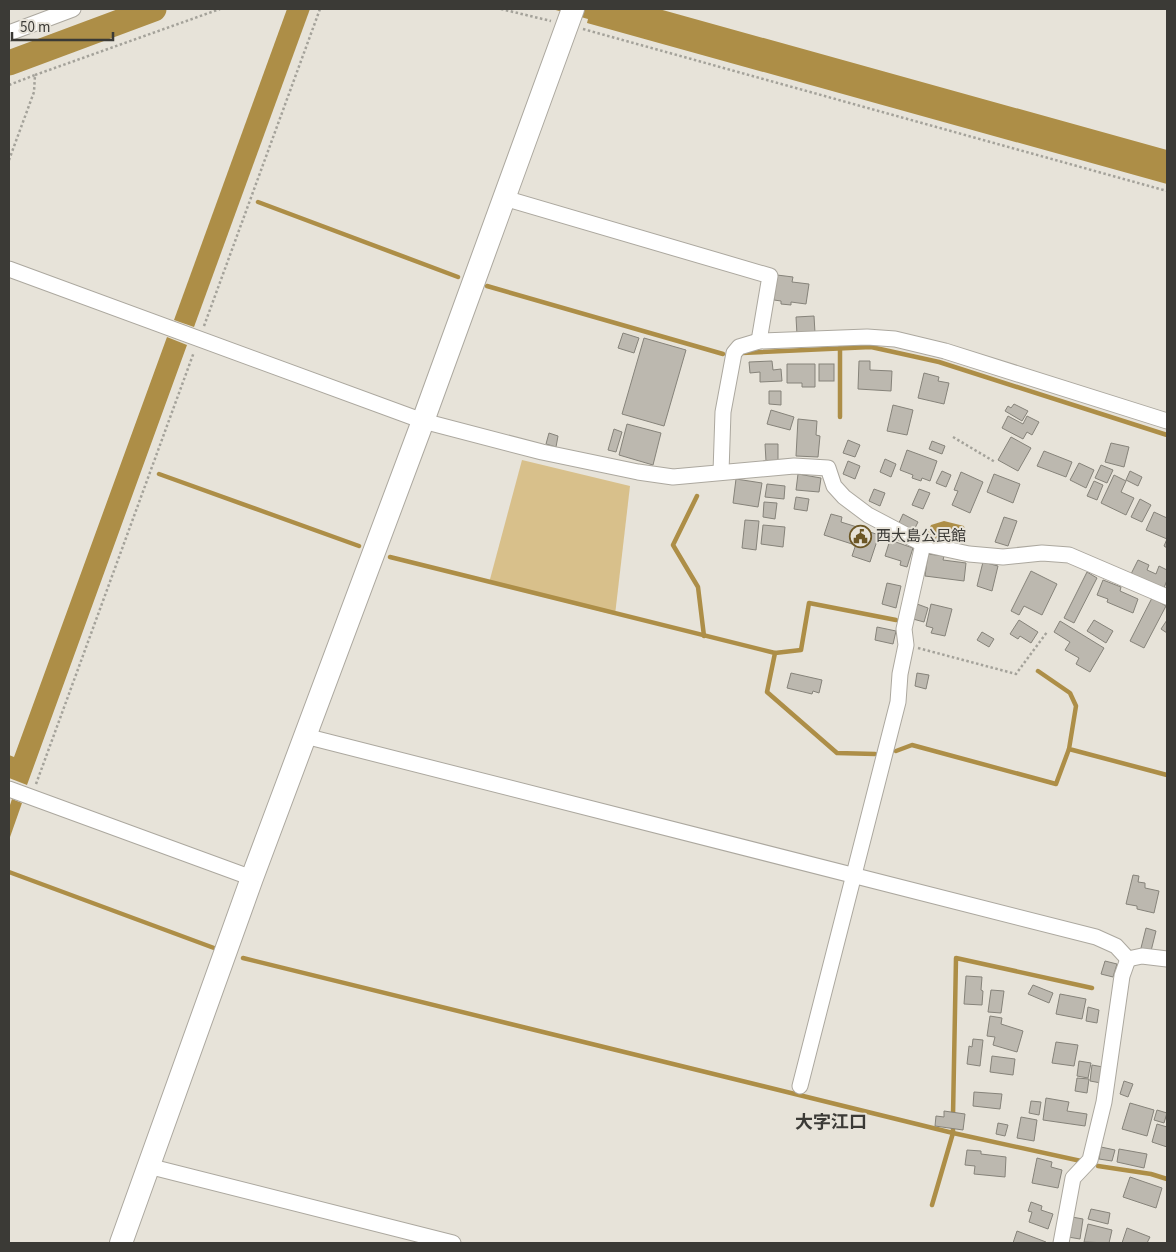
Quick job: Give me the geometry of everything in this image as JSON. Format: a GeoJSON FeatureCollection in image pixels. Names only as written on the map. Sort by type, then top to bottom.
{"type":"FeatureCollection","features":[{"type":"Feature","properties":{"kind":"street"},"geometry":{"type":"LineString","coordinates":[[9,33],[73,9]]}},
{"type":"Feature","properties":{"kind":"street"},"geometry":{"type":"LineString","coordinates":[[121,1243],[252,878],[423,421],[570,17]]}},
{"type":"Feature","properties":{"kind":"street"},"geometry":{"type":"LineString","coordinates":[[504,198],[770,276],[759,341]]}},
{"type":"Feature","properties":{"kind":"street"},"geometry":{"type":"LineString","coordinates":[[9,269],[423,421],[542,452],[638,472],[673,477],[794,466],[828,468],[834,486],[844,497],[868,515],[923,544],[969,554],[1003,556],[1042,553],[1069,555],[1167,597]]}},
{"type":"Feature","properties":{"kind":"street"},"geometry":{"type":"LineString","coordinates":[[721,472],[723,412],[734,354],[739,347],[759,341],[867,337],[895,339],[946,351],[1167,421]]}},
{"type":"Feature","properties":{"kind":"street"},"geometry":{"type":"LineString","coordinates":[[800,1086],[898,702],[900,674],[906,645],[904,629],[923,544]]}},
{"type":"Feature","properties":{"kind":"street"},"geometry":{"type":"LineString","coordinates":[[305,736],[1096,937],[1116,946],[1128,960]]}},
{"type":"Feature","properties":{"kind":"street"},"geometry":{"type":"LineString","coordinates":[[9,788],[252,878]]}},
{"type":"Feature","properties":{"kind":"street"},"geometry":{"type":"LineString","coordinates":[[1128,960],[1142,956],[1167,959]]}},
{"type":"Feature","properties":{"kind":"street"},"geometry":{"type":"LineString","coordinates":[[1061,1243],[1073,1178],[1090,1160],[1095,1141],[1106,1085],[1122,976],[1128,960]]}},
{"type":"Feature","properties":{"kind":"street"},"geometry":{"type":"LineString","coordinates":[[148,1166],[453,1243]]}},
{"type":"Feature","properties":{"kind":"path"},"geometry":{"type":"LineString","coordinates":[[9,85],[220,9]]}},
{"type":"Feature","properties":{"kind":"path"},"geometry":{"type":"LineString","coordinates":[[31,797],[320,9]]}},
{"type":"Feature","properties":{"kind":"path"},"geometry":{"type":"LineString","coordinates":[[501,9],[570,17],[1167,190]]}},
{"type":"Feature","properties":{"kind":"path"},"geometry":{"type":"LineString","coordinates":[[9,160],[34,92],[34,75]]}},
{"type":"Feature","properties":{"kind":"path"},"geometry":{"type":"LineString","coordinates":[[954,437],[995,462]]}},
{"type":"Feature","properties":{"kind":"path"},"geometry":{"type":"LineString","coordinates":[[906,645],[1016,674],[1047,632]]}},
{"type":"Feature","properties":{"kind":"shaded area"},"geometry":{"type":"Polygon","coordinates":[[[287,9],[310,9],[194,327],[174,320],[287,9]]]}},
{"type":"Feature","properties":{"kind":"shaded area"},"geometry":{"type":"Polygon","coordinates":[[[552,9],[659,9],[1167,150],[1167,184],[587,23],[588,19],[552,9]]]}},
{"type":"Feature","properties":{"kind":"shaded area"},"geometry":{"type":"Polygon","coordinates":[[[167,337],[187,345],[27,785],[9,778],[9,755],[14,757],[167,337]]]}},
{"type":"Feature","properties":{"kind":"shaded area"},"geometry":{"type":"Polygon","coordinates":[[[522,460],[630,486],[615,615],[489,583],[522,460]]]}},
{"type":"Feature","properties":{"kind":"shaded area"},"geometry":{"type":"Polygon","coordinates":[[[944,521],[964,526],[965,532],[961,543],[927,536],[931,525],[944,521]]]}},
{"type":"Feature","properties":{"kind":"shaded area"},"geometry":{"type":"Polygon","coordinates":[[[12,799],[22,803],[9,840],[9,808],[12,799]]]}},
{"type":"Feature","properties":{"kind":"building"},"geometry":{"type":"Polygon","coordinates":[[[777,275],[793,277],[792,282],[809,284],[806,304],[791,302],[791,305],[781,304],[781,301],[774,300],[777,275]]]}},
{"type":"Feature","properties":{"kind":"building"},"geometry":{"type":"Polygon","coordinates":[[[814,316],[815,333],[797,335],[796,317],[814,316]]]}},
{"type":"Feature","properties":{"kind":"building"},"geometry":{"type":"Polygon","coordinates":[[[623,333],[639,338],[634,353],[618,348],[623,333]]]}},
{"type":"Feature","properties":{"kind":"building"},"geometry":{"type":"Polygon","coordinates":[[[644,338],[686,350],[664,426],[622,414],[644,338]]]}},
{"type":"Feature","properties":{"kind":"building"},"geometry":{"type":"Polygon","coordinates":[[[772,361],[773,370],[781,369],[782,381],[760,382],[760,372],[750,373],[749,362],[772,361]]]}},
{"type":"Feature","properties":{"kind":"building"},"geometry":{"type":"Polygon","coordinates":[[[859,361],[870,361],[870,370],[892,371],[891,391],[858,389],[859,361]]]}},
{"type":"Feature","properties":{"kind":"building"},"geometry":{"type":"Polygon","coordinates":[[[787,364],[815,364],[815,387],[802,387],[802,383],[787,383],[787,364]]]}},
{"type":"Feature","properties":{"kind":"building"},"geometry":{"type":"Polygon","coordinates":[[[819,364],[834,364],[834,381],[819,381],[819,364]]]}},
{"type":"Feature","properties":{"kind":"building"},"geometry":{"type":"Polygon","coordinates":[[[924,373],[939,377],[938,381],[949,383],[944,404],[918,398],[924,373]]]}},
{"type":"Feature","properties":{"kind":"building"},"geometry":{"type":"Polygon","coordinates":[[[769,391],[781,391],[781,405],[769,404],[769,391]]]}},
{"type":"Feature","properties":{"kind":"building"},"geometry":{"type":"Polygon","coordinates":[[[1014,404],[1028,411],[1022,421],[1005,411],[1008,406],[1011,408],[1014,404]]]}},
{"type":"Feature","properties":{"kind":"building"},"geometry":{"type":"Polygon","coordinates":[[[893,405],[913,410],[907,435],[887,431],[893,405]]]}},
{"type":"Feature","properties":{"kind":"building"},"geometry":{"type":"Polygon","coordinates":[[[771,410],[794,417],[790,430],[767,424],[771,410]]]}},
{"type":"Feature","properties":{"kind":"building"},"geometry":{"type":"Polygon","coordinates":[[[1008,416],[1023,424],[1027,416],[1039,422],[1032,435],[1027,432],[1023,439],[1002,428],[1008,416]]]}},
{"type":"Feature","properties":{"kind":"building"},"geometry":{"type":"Polygon","coordinates":[[[798,419],[817,421],[816,435],[820,436],[818,457],[796,456],[798,419]]]}},
{"type":"Feature","properties":{"kind":"building"},"geometry":{"type":"Polygon","coordinates":[[[627,424],[661,433],[653,465],[619,455],[627,424]]]}},
{"type":"Feature","properties":{"kind":"building"},"geometry":{"type":"Polygon","coordinates":[[[614,429],[622,432],[616,452],[608,450],[614,429]]]}},
{"type":"Feature","properties":{"kind":"building"},"geometry":{"type":"Polygon","coordinates":[[[549,433],[558,436],[556,447],[546,444],[549,433]]]}},
{"type":"Feature","properties":{"kind":"building"},"geometry":{"type":"Polygon","coordinates":[[[1011,437],[1031,448],[1018,471],[998,460],[1011,437]]]}},
{"type":"Feature","properties":{"kind":"building"},"geometry":{"type":"Polygon","coordinates":[[[848,440],[860,445],[855,457],[843,453],[848,440]]]}},
{"type":"Feature","properties":{"kind":"building"},"geometry":{"type":"Polygon","coordinates":[[[932,441],[945,446],[942,454],[929,449],[932,441]]]}},
{"type":"Feature","properties":{"kind":"building"},"geometry":{"type":"Polygon","coordinates":[[[1111,443],[1129,447],[1124,467],[1105,462],[1111,443]]]}},
{"type":"Feature","properties":{"kind":"building"},"geometry":{"type":"Polygon","coordinates":[[[765,444],[778,444],[778,461],[766,461],[765,444]]]}},
{"type":"Feature","properties":{"kind":"building"},"geometry":{"type":"Polygon","coordinates":[[[907,450],[937,461],[930,481],[922,478],[921,481],[912,478],[913,475],[900,470],[907,450]]]}},
{"type":"Feature","properties":{"kind":"building"},"geometry":{"type":"Polygon","coordinates":[[[1044,451],[1072,462],[1066,477],[1037,466],[1044,451]]]}},
{"type":"Feature","properties":{"kind":"building"},"geometry":{"type":"Polygon","coordinates":[[[885,459],[896,464],[891,477],[880,472],[885,459]]]}},
{"type":"Feature","properties":{"kind":"building"},"geometry":{"type":"Polygon","coordinates":[[[848,461],[860,466],[855,479],[843,474],[848,461]]]}},
{"type":"Feature","properties":{"kind":"building"},"geometry":{"type":"Polygon","coordinates":[[[1079,463],[1094,470],[1086,488],[1070,480],[1079,463]]]}},
{"type":"Feature","properties":{"kind":"building"},"geometry":{"type":"Polygon","coordinates":[[[1101,465],[1113,470],[1107,483],[1095,478],[1101,465]]]}},
{"type":"Feature","properties":{"kind":"building"},"geometry":{"type":"Polygon","coordinates":[[[942,471],[951,475],[946,487],[936,483],[942,471]]]}},
{"type":"Feature","properties":{"kind":"building"},"geometry":{"type":"Polygon","coordinates":[[[1130,471],[1142,477],[1138,486],[1126,480],[1130,471]]]}},
{"type":"Feature","properties":{"kind":"building"},"geometry":{"type":"Polygon","coordinates":[[[961,472],[983,482],[970,513],[952,505],[958,491],[954,490],[961,472]]]}},
{"type":"Feature","properties":{"kind":"building"},"geometry":{"type":"Polygon","coordinates":[[[798,474],[821,478],[819,492],[796,490],[798,474]]]}},
{"type":"Feature","properties":{"kind":"building"},"geometry":{"type":"Polygon","coordinates":[[[994,474],[1020,484],[1013,503],[987,492],[994,474]]]}},
{"type":"Feature","properties":{"kind":"building"},"geometry":{"type":"Polygon","coordinates":[[[1114,475],[1126,481],[1121,492],[1134,498],[1126,515],[1101,503],[1114,475]]]}},
{"type":"Feature","properties":{"kind":"building"},"geometry":{"type":"Polygon","coordinates":[[[736,479],[762,483],[758,507],[733,503],[736,479]]]}},
{"type":"Feature","properties":{"kind":"building"},"geometry":{"type":"Polygon","coordinates":[[[1094,481],[1103,485],[1097,500],[1087,496],[1094,481]]]}},
{"type":"Feature","properties":{"kind":"building"},"geometry":{"type":"Polygon","coordinates":[[[767,484],[785,486],[784,499],[765,497],[767,484]]]}},
{"type":"Feature","properties":{"kind":"building"},"geometry":{"type":"Polygon","coordinates":[[[874,489],[885,493],[880,506],[869,501],[874,489]]]}},
{"type":"Feature","properties":{"kind":"building"},"geometry":{"type":"Polygon","coordinates":[[[919,489],[930,493],[923,509],[912,505],[919,489]]]}},
{"type":"Feature","properties":{"kind":"building"},"geometry":{"type":"Polygon","coordinates":[[[796,497],[809,499],[807,511],[794,509],[796,497]]]}},
{"type":"Feature","properties":{"kind":"building"},"geometry":{"type":"Polygon","coordinates":[[[1140,499],[1151,505],[1142,522],[1131,517],[1140,499]]]}},
{"type":"Feature","properties":{"kind":"building"},"geometry":{"type":"Polygon","coordinates":[[[764,502],[777,503],[775,519],[763,517],[764,502]]]}},
{"type":"Feature","properties":{"kind":"building"},"geometry":{"type":"Polygon","coordinates":[[[1154,512],[1167,518],[1167,539],[1146,530],[1154,512]]]}},
{"type":"Feature","properties":{"kind":"building"},"geometry":{"type":"Polygon","coordinates":[[[831,514],[842,517],[841,522],[857,527],[852,544],[824,535],[831,514]]]}},
{"type":"Feature","properties":{"kind":"building"},"geometry":{"type":"Polygon","coordinates":[[[903,514],[918,522],[913,532],[898,525],[903,514]]]}},
{"type":"Feature","properties":{"kind":"building"},"geometry":{"type":"Polygon","coordinates":[[[1004,517],[1017,521],[1008,546],[995,542],[1004,517]]]}},
{"type":"Feature","properties":{"kind":"building"},"geometry":{"type":"Polygon","coordinates":[[[745,520],[759,521],[756,550],[742,548],[745,520]]]}},
{"type":"Feature","properties":{"kind":"building"},"geometry":{"type":"Polygon","coordinates":[[[763,525],[785,527],[783,547],[761,544],[763,525]]]}},
{"type":"Feature","properties":{"kind":"building"},"geometry":{"type":"Polygon","coordinates":[[[861,529],[879,535],[870,562],[852,556],[861,529]]]}},
{"type":"Feature","properties":{"kind":"building"},"geometry":{"type":"Polygon","coordinates":[[[890,540],[913,548],[907,567],[900,565],[901,561],[885,556],[890,540]]]}},
{"type":"Feature","properties":{"kind":"building"},"geometry":{"type":"Polygon","coordinates":[[[928,554],[944,556],[943,560],[966,563],[964,581],[925,576],[928,554]]]}},
{"type":"Feature","properties":{"kind":"building"},"geometry":{"type":"Polygon","coordinates":[[[1138,560],[1149,565],[1147,570],[1156,574],[1159,566],[1167,570],[1167,580],[1164,588],[1131,574],[1138,560]]]}},
{"type":"Feature","properties":{"kind":"building"},"geometry":{"type":"Polygon","coordinates":[[[983,562],[998,566],[992,591],[977,586],[983,562]]]}},
{"type":"Feature","properties":{"kind":"building"},"geometry":{"type":"Polygon","coordinates":[[[1031,571],[1057,584],[1042,615],[1024,606],[1019,615],[1011,611],[1031,571]]]}},
{"type":"Feature","properties":{"kind":"building"},"geometry":{"type":"Polygon","coordinates":[[[1087,572],[1097,578],[1074,623],[1064,618],[1087,572]]]}},
{"type":"Feature","properties":{"kind":"building"},"geometry":{"type":"Polygon","coordinates":[[[1103,580],[1121,587],[1120,591],[1138,599],[1133,613],[1107,602],[1108,599],[1097,595],[1103,580]]]}},
{"type":"Feature","properties":{"kind":"building"},"geometry":{"type":"Polygon","coordinates":[[[887,583],[901,586],[896,608],[882,604],[887,583]]]}},
{"type":"Feature","properties":{"kind":"building"},"geometry":{"type":"Polygon","coordinates":[[[1152,598],[1166,606],[1144,648],[1130,641],[1152,598]]]}},
{"type":"Feature","properties":{"kind":"building"},"geometry":{"type":"Polygon","coordinates":[[[917,604],[928,608],[924,622],[913,619],[917,604]]]}},
{"type":"Feature","properties":{"kind":"building"},"geometry":{"type":"Polygon","coordinates":[[[931,604],[952,609],[945,636],[931,633],[933,628],[926,626],[931,604]]]}},
{"type":"Feature","properties":{"kind":"building"},"geometry":{"type":"Polygon","coordinates":[[[1019,620],[1038,632],[1031,643],[1020,636],[1018,639],[1010,634],[1019,620]]]}},
{"type":"Feature","properties":{"kind":"building"},"geometry":{"type":"Polygon","coordinates":[[[1094,620],[1113,631],[1106,643],[1087,631],[1094,620]]]}},
{"type":"Feature","properties":{"kind":"building"},"geometry":{"type":"Polygon","coordinates":[[[1167,620],[1167,633],[1161,629],[1167,620]]]}},
{"type":"Feature","properties":{"kind":"building"},"geometry":{"type":"Polygon","coordinates":[[[1060,621],[1104,648],[1090,672],[1076,664],[1079,658],[1065,650],[1070,642],[1054,632],[1060,621]]]}},
{"type":"Feature","properties":{"kind":"building"},"geometry":{"type":"Polygon","coordinates":[[[877,627],[896,631],[893,644],[875,640],[877,627]]]}},
{"type":"Feature","properties":{"kind":"building"},"geometry":{"type":"Polygon","coordinates":[[[982,632],[994,639],[989,647],[977,640],[982,632]]]}},
{"type":"Feature","properties":{"kind":"building"},"geometry":{"type":"Polygon","coordinates":[[[791,673],[822,680],[819,693],[813,691],[812,694],[787,688],[791,673]]]}},
{"type":"Feature","properties":{"kind":"building"},"geometry":{"type":"Polygon","coordinates":[[[917,673],[929,675],[926,689],[915,686],[917,673]]]}},
{"type":"Feature","properties":{"kind":"building"},"geometry":{"type":"Polygon","coordinates":[[[1133,875],[1139,876],[1138,882],[1145,883],[1145,888],[1159,891],[1154,913],[1126,904],[1133,875]]]}},
{"type":"Feature","properties":{"kind":"building"},"geometry":{"type":"Polygon","coordinates":[[[1146,928],[1156,931],[1151,951],[1141,948],[1146,928]]]}},
{"type":"Feature","properties":{"kind":"building"},"geometry":{"type":"Polygon","coordinates":[[[1105,961],[1117,964],[1113,977],[1101,974],[1105,961]]]}},
{"type":"Feature","properties":{"kind":"building"},"geometry":{"type":"Polygon","coordinates":[[[966,976],[982,977],[982,1005],[964,1004],[966,976]]]}},
{"type":"Feature","properties":{"kind":"building"},"geometry":{"type":"Polygon","coordinates":[[[1033,985],[1053,993],[1049,1003],[1028,994],[1033,985]]]}},
{"type":"Feature","properties":{"kind":"building"},"geometry":{"type":"Polygon","coordinates":[[[991,990],[1004,991],[1001,1013],[988,1012],[991,990]]]}},
{"type":"Feature","properties":{"kind":"building"},"geometry":{"type":"Polygon","coordinates":[[[1060,994],[1086,999],[1082,1019],[1056,1014],[1060,994]]]}},
{"type":"Feature","properties":{"kind":"building"},"geometry":{"type":"Polygon","coordinates":[[[1088,1007],[1099,1010],[1097,1023],[1086,1021],[1088,1007]]]}},
{"type":"Feature","properties":{"kind":"building"},"geometry":{"type":"Polygon","coordinates":[[[990,1016],[1002,1018],[1001,1024],[1023,1031],[1017,1052],[993,1045],[995,1037],[987,1036],[990,1016]]]}},
{"type":"Feature","properties":{"kind":"building"},"geometry":{"type":"Polygon","coordinates":[[[973,1039],[983,1040],[980,1066],[967,1064],[969,1046],[972,1047],[973,1039]]]}},
{"type":"Feature","properties":{"kind":"building"},"geometry":{"type":"Polygon","coordinates":[[[1056,1042],[1078,1045],[1074,1066],[1052,1063],[1056,1042]]]}},
{"type":"Feature","properties":{"kind":"building"},"geometry":{"type":"Polygon","coordinates":[[[992,1056],[1015,1059],[1013,1075],[990,1072],[992,1056]]]}},
{"type":"Feature","properties":{"kind":"building"},"geometry":{"type":"Polygon","coordinates":[[[1079,1061],[1091,1063],[1088,1078],[1077,1076],[1079,1061]]]}},
{"type":"Feature","properties":{"kind":"building"},"geometry":{"type":"Polygon","coordinates":[[[1092,1065],[1103,1067],[1101,1083],[1090,1081],[1092,1065]]]}},
{"type":"Feature","properties":{"kind":"building"},"geometry":{"type":"Polygon","coordinates":[[[1077,1078],[1089,1079],[1087,1093],[1075,1091],[1077,1078]]]}},
{"type":"Feature","properties":{"kind":"building"},"geometry":{"type":"Polygon","coordinates":[[[1124,1081],[1133,1084],[1128,1097],[1120,1094],[1124,1081]]]}},
{"type":"Feature","properties":{"kind":"building"},"geometry":{"type":"Polygon","coordinates":[[[974,1092],[1002,1094],[1000,1109],[973,1106],[974,1092]]]}},
{"type":"Feature","properties":{"kind":"building"},"geometry":{"type":"Polygon","coordinates":[[[1046,1098],[1069,1102],[1067,1111],[1087,1114],[1085,1126],[1043,1120],[1046,1098]]]}},
{"type":"Feature","properties":{"kind":"building"},"geometry":{"type":"Polygon","coordinates":[[[1031,1101],[1041,1102],[1039,1115],[1029,1113],[1031,1101]]]}},
{"type":"Feature","properties":{"kind":"building"},"geometry":{"type":"Polygon","coordinates":[[[1130,1103],[1154,1110],[1147,1136],[1122,1129],[1130,1103]]]}},
{"type":"Feature","properties":{"kind":"building"},"geometry":{"type":"Polygon","coordinates":[[[1157,1110],[1167,1113],[1164,1123],[1154,1120],[1157,1110]]]}},
{"type":"Feature","properties":{"kind":"building"},"geometry":{"type":"Polygon","coordinates":[[[944,1111],[965,1114],[963,1130],[935,1126],[936,1116],[944,1117],[944,1111]]]}},
{"type":"Feature","properties":{"kind":"building"},"geometry":{"type":"Polygon","coordinates":[[[1021,1117],[1037,1120],[1034,1141],[1017,1138],[1021,1117]]]}},
{"type":"Feature","properties":{"kind":"building"},"geometry":{"type":"Polygon","coordinates":[[[998,1123],[1008,1125],[1005,1136],[996,1134],[998,1123]]]}},
{"type":"Feature","properties":{"kind":"building"},"geometry":{"type":"Polygon","coordinates":[[[1157,1124],[1167,1127],[1167,1147],[1152,1142],[1157,1124]]]}},
{"type":"Feature","properties":{"kind":"building"},"geometry":{"type":"Polygon","coordinates":[[[1101,1147],[1115,1150],[1112,1161],[1099,1159],[1101,1147]]]}},
{"type":"Feature","properties":{"kind":"building"},"geometry":{"type":"Polygon","coordinates":[[[1119,1149],[1147,1154],[1144,1168],[1117,1162],[1119,1149]]]}},
{"type":"Feature","properties":{"kind":"building"},"geometry":{"type":"Polygon","coordinates":[[[967,1150],[1006,1157],[1005,1177],[974,1174],[975,1166],[965,1165],[967,1150]]]}},
{"type":"Feature","properties":{"kind":"building"},"geometry":{"type":"Polygon","coordinates":[[[1037,1158],[1052,1162],[1051,1167],[1062,1170],[1058,1188],[1032,1183],[1037,1158]]]}},
{"type":"Feature","properties":{"kind":"building"},"geometry":{"type":"Polygon","coordinates":[[[1130,1177],[1162,1188],[1156,1208],[1123,1197],[1130,1177]]]}},
{"type":"Feature","properties":{"kind":"building"},"geometry":{"type":"Polygon","coordinates":[[[1031,1202],[1042,1206],[1041,1210],[1053,1214],[1048,1229],[1029,1222],[1032,1212],[1028,1211],[1031,1202]]]}},
{"type":"Feature","properties":{"kind":"building"},"geometry":{"type":"Polygon","coordinates":[[[1091,1209],[1110,1213],[1108,1224],[1088,1219],[1091,1209]]]}},
{"type":"Feature","properties":{"kind":"building"},"geometry":{"type":"Polygon","coordinates":[[[1072,1217],[1083,1219],[1080,1239],[1068,1237],[1072,1217]]]}},
{"type":"Feature","properties":{"kind":"building"},"geometry":{"type":"Polygon","coordinates":[[[1088,1224],[1112,1230],[1109,1243],[1084,1242],[1088,1224]]]}},
{"type":"Feature","properties":{"kind":"building"},"geometry":{"type":"Polygon","coordinates":[[[1127,1228],[1150,1237],[1147,1243],[1122,1243],[1127,1228]]]}},
{"type":"Feature","properties":{"kind":"building"},"geometry":{"type":"Polygon","coordinates":[[[1017,1231],[1046,1242],[1046,1243],[1013,1243],[1017,1231]]]}},
{"type":"Feature","properties":{"kind":"waterway"},"geometry":{"type":"LineString","coordinates":[[143,13],[146,9]]}},
{"type":"Feature","properties":{"kind":"waterway"},"geometry":{"type":"LineString","coordinates":[[9,63],[154,9]]}},
{"type":"Feature","properties":{"kind":"waterway"},"geometry":{"type":"LineString","coordinates":[[258,202],[458,277]]}},
{"type":"Feature","properties":{"kind":"waterway"},"geometry":{"type":"LineString","coordinates":[[487,286],[723,354]]}},
{"type":"Feature","properties":{"kind":"waterway"},"geometry":{"type":"LineString","coordinates":[[742,353],[871,347],[939,362],[1167,435]]}},
{"type":"Feature","properties":{"kind":"waterway"},"geometry":{"type":"LineString","coordinates":[[840,348],[840,417]]}},
{"type":"Feature","properties":{"kind":"waterway"},"geometry":{"type":"LineString","coordinates":[[159,474],[359,546]]}},
{"type":"Feature","properties":{"kind":"waterway"},"geometry":{"type":"LineString","coordinates":[[697,496],[673,545],[698,587],[704,636]]}},
{"type":"Feature","properties":{"kind":"waterway"},"geometry":{"type":"LineString","coordinates":[[390,557],[775,653],[767,692],[837,753],[875,754]]}},
{"type":"Feature","properties":{"kind":"waterway"},"geometry":{"type":"LineString","coordinates":[[775,653],[801,650],[809,603],[896,620]]}},
{"type":"Feature","properties":{"kind":"waterway"},"geometry":{"type":"LineString","coordinates":[[1038,671],[1070,693],[1076,706],[1069,749],[1167,775]]}},
{"type":"Feature","properties":{"kind":"waterway"},"geometry":{"type":"LineString","coordinates":[[896,751],[912,745],[1056,784],[1069,749]]}},
{"type":"Feature","properties":{"kind":"waterway"},"geometry":{"type":"LineString","coordinates":[[9,872],[214,948]]}},
{"type":"Feature","properties":{"kind":"waterway"},"geometry":{"type":"LineString","coordinates":[[243,958],[953,1133],[953,1124]]}},
{"type":"Feature","properties":{"kind":"waterway"},"geometry":{"type":"LineString","coordinates":[[953,1116],[956,958],[1092,988]]}},
{"type":"Feature","properties":{"kind":"waterway"},"geometry":{"type":"LineString","coordinates":[[932,1205],[953,1133],[1081,1161]]}},
{"type":"Feature","properties":{"kind":"waterway"},"geometry":{"type":"LineString","coordinates":[[1098,1166],[1151,1174],[1167,1179]]}},
{"type":"Feature","properties":{"kind":"place","name":"西大島公民館"},"geometry":{"type":"Point","coordinates":[860,536]}},
{"type":"Feature","properties":{"kind":"district","name":"大字江口"},"geometry":{"type":"Point","coordinates":[831,1122]}}]}
